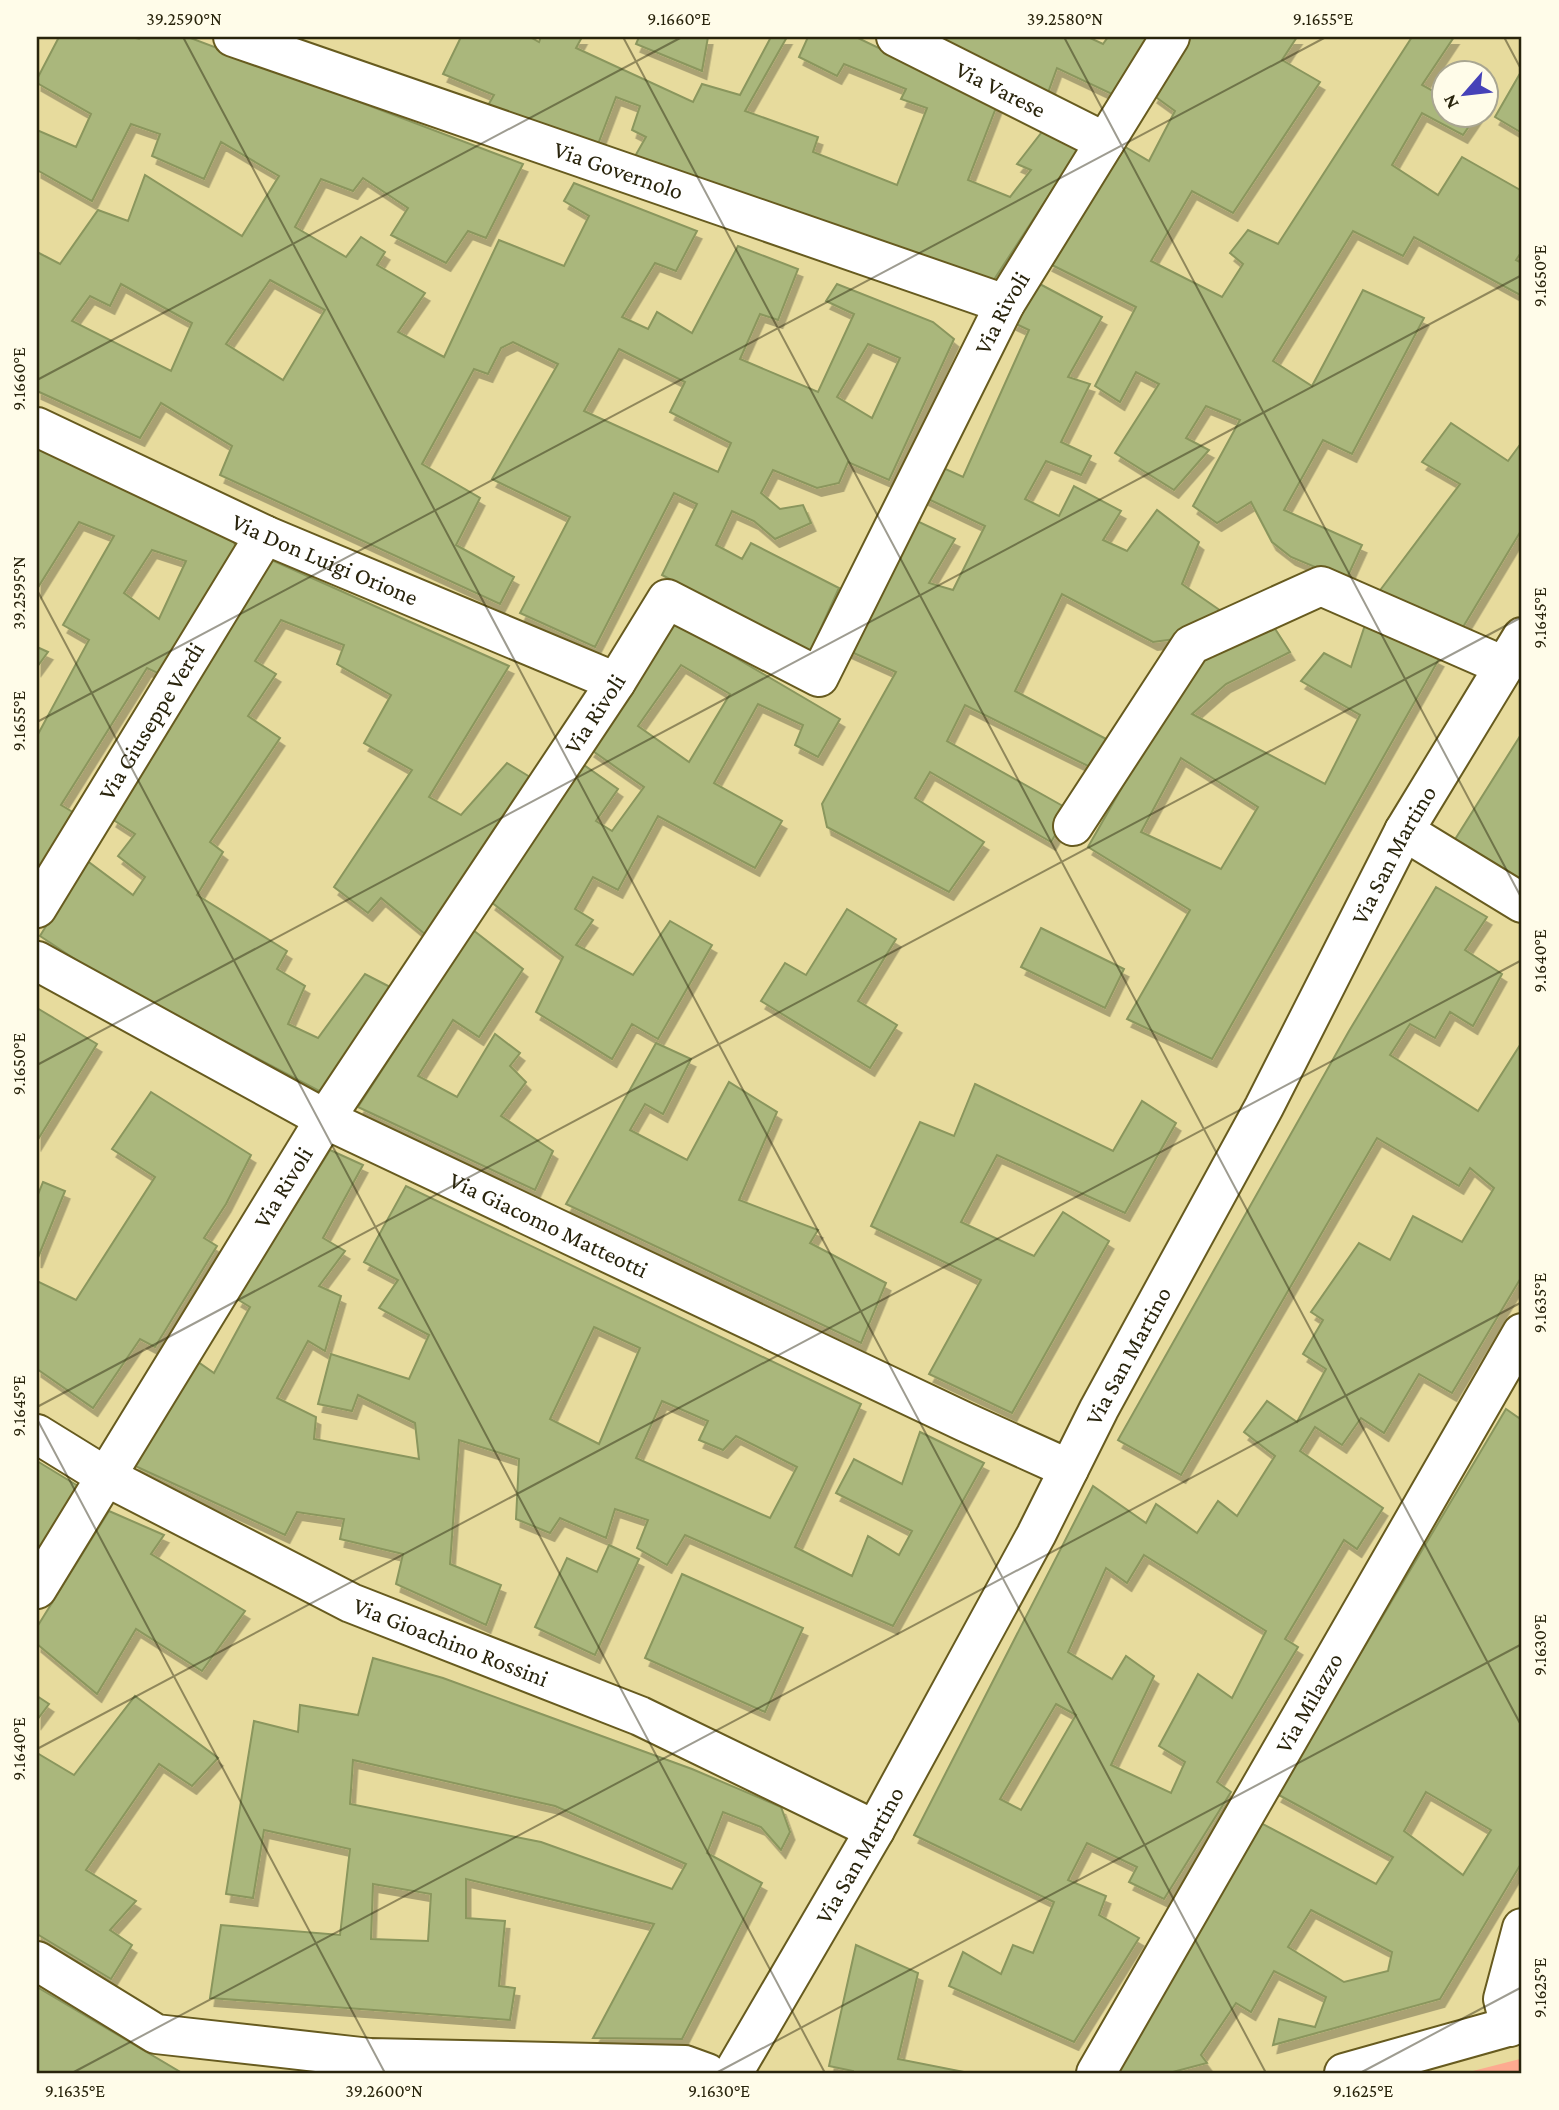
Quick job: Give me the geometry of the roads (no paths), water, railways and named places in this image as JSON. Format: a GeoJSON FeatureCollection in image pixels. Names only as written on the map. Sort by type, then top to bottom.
{"type":"FeatureCollection","features":[{"type":"Feature","properties":{"kind":"street","name":"Via Governolo"},"geometry":{"type":"LineString","coordinates":[[233,37],[1005,304]]}},
{"type":"Feature","properties":{"kind":"street","name":"Via Varese"},"geometry":{"type":"LineString","coordinates":[[896,37],[1105,142]]}},
{"type":"Feature","properties":{"kind":"street","name":"Via Rivoli"},"geometry":{"type":"LineString","coordinates":[[37,1589],[325,1119],[616,682],[667,599],[819,677],[1005,304],[1170,37]]}},
{"type":"Feature","properties":{"kind":"street","name":"Via Don Luigi Orione"},"geometry":{"type":"LineString","coordinates":[[37,427],[265,535],[616,682]]}},
{"type":"Feature","properties":{"kind":"street","name":"Via Giuseppe Verdi"},"geometry":{"type":"LineString","coordinates":[[37,908],[265,535]]}},
{"type":"Feature","properties":{"kind":"street"},"geometry":{"type":"LineString","coordinates":[[1073,826],[1191,645],[1321,586],[1513,652]]}},
{"type":"Feature","properties":{"kind":"street","name":"Via San Martino"},"geometry":{"type":"LineString","coordinates":[[733,2073],[875,1829],[1036,1535],[1099,1409],[1264,1107],[1404,831],[1513,652]]}},
{"type":"Feature","properties":{"kind":"street"},"geometry":{"type":"LineString","coordinates":[[1404,831],[1522,903]]}},
{"type":"Feature","properties":{"kind":"street","name":"Via Giacomo Matteotti"},"geometry":{"type":"LineString","coordinates":[[37,961],[325,1119],[1069,1469]]}},
{"type":"Feature","properties":{"kind":"street","name":"Via Milazzo"},"geometry":{"type":"LineString","coordinates":[[1096,2073],[1522,1333]]}},
{"type":"Feature","properties":{"kind":"street","name":"Via Gioachino Rossini"},"geometry":{"type":"LineString","coordinates":[[37,1434],[104,1476],[351,1603],[640,1716],[875,1829]]}},
{"type":"Feature","properties":{"kind":"street"},"geometry":{"type":"LineString","coordinates":[[1344,2073],[1516,2025],[1503,1999],[1522,1928]]}},
{"type":"Feature","properties":{"kind":"street"},"geometry":{"type":"LineString","coordinates":[[37,1961],[156,2034],[370,2058],[685,2065],[707,2073]]}}]}
